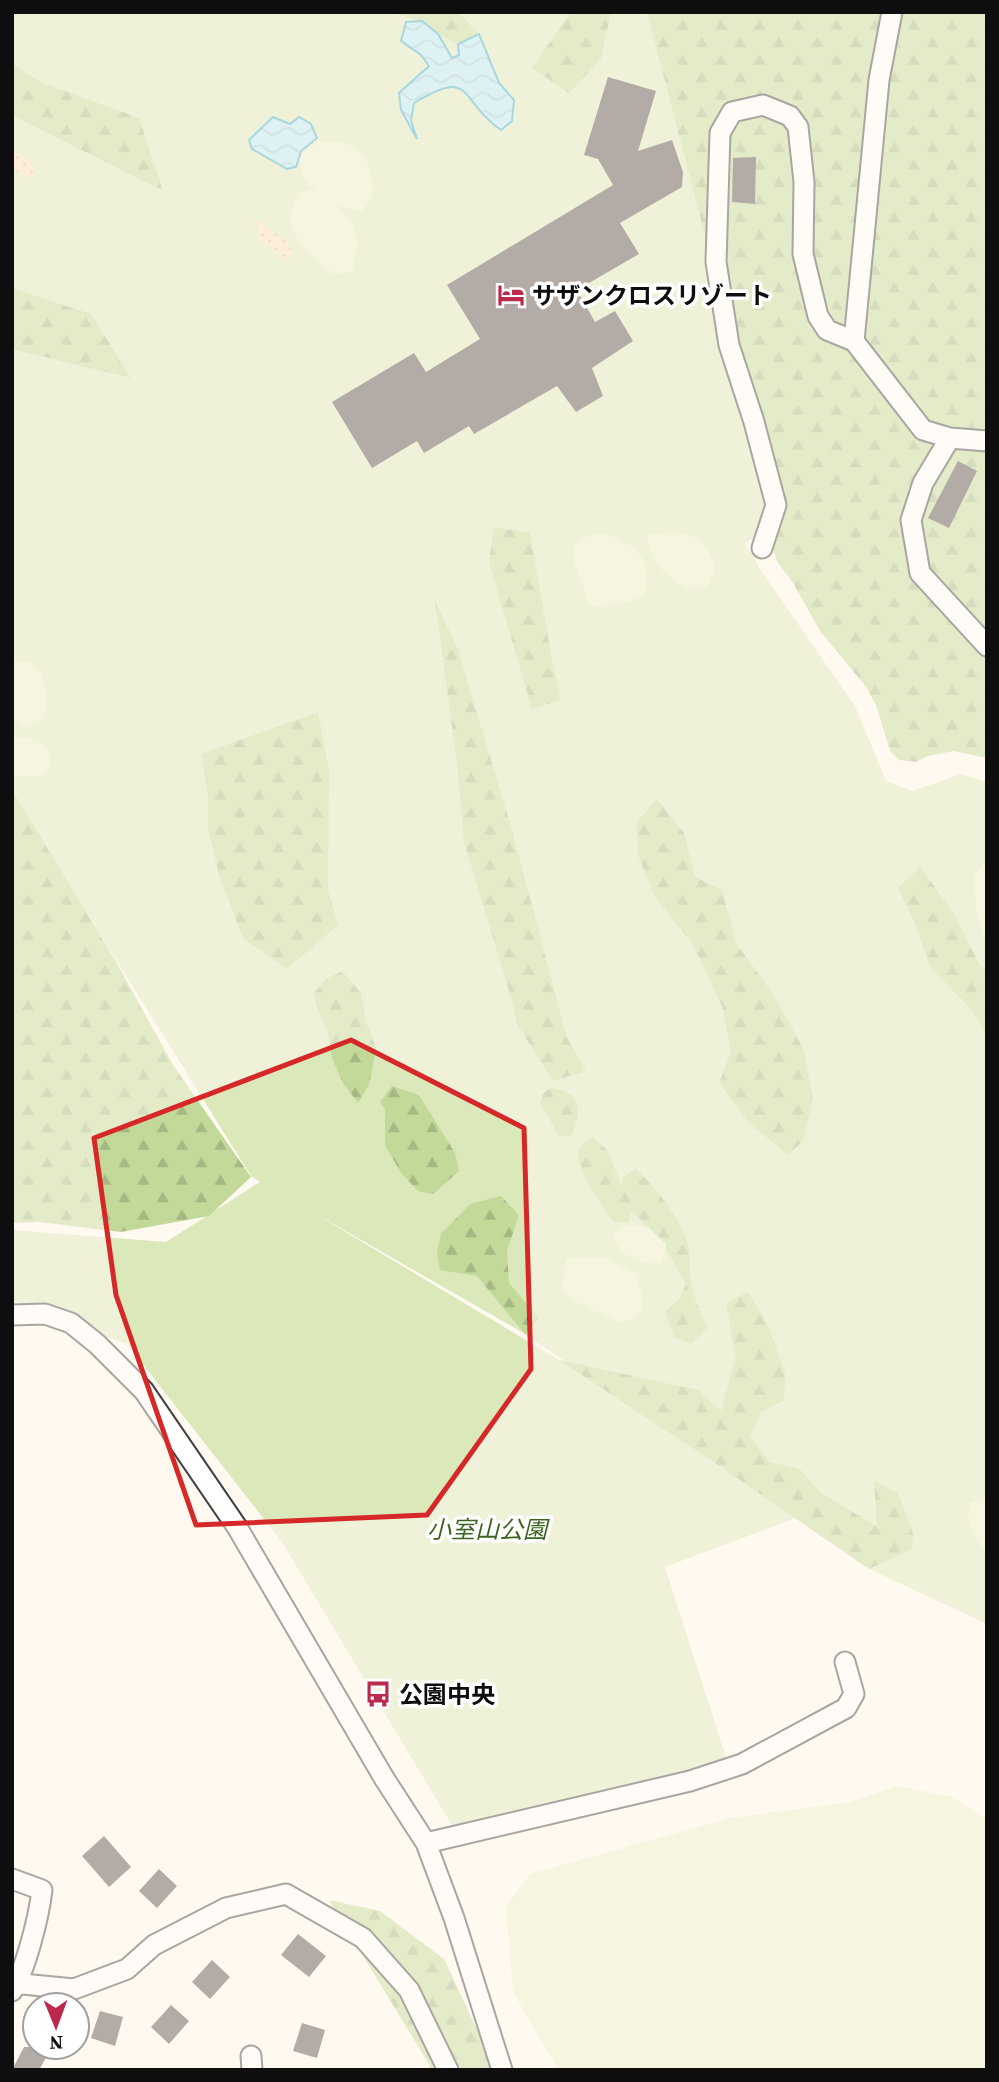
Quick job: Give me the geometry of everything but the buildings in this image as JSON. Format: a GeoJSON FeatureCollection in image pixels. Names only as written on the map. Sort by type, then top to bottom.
{"type":"FeatureCollection","features":[{"type":"Feature","properties":{"kind":"street"},"geometry":{"type":"LineString","coordinates":[[854,341],[879,80],[892,12]]}},
{"type":"Feature","properties":{"kind":"street"},"geometry":{"type":"LineString","coordinates":[[762,548],[776,505],[754,422],[729,345],[716,262],[720,133],[732,112],[763,105],[790,117],[798,127],[804,182],[803,254],[818,316],[827,330],[854,341],[923,430],[950,438],[987,441]]}},
{"type":"Feature","properties":{"kind":"street"},"geometry":{"type":"LineString","coordinates":[[950,438],[923,483],[911,520],[917,560],[920,573],[987,646]]}},
{"type":"Feature","properties":{"kind":"street"},"geometry":{"type":"LineString","coordinates":[[12,1315],[45,1314],[71,1323],[97,1344],[144,1391],[237,1527],[384,1778],[426,1843],[454,1918],[494,2068]]}},
{"type":"Feature","properties":{"kind":"street"},"geometry":{"type":"LineString","coordinates":[[426,1843],[690,1781],[742,1764],[846,1708],[854,1694],[845,1662]]}},
{"type":"Feature","properties":{"kind":"street"},"geometry":{"type":"LineString","coordinates":[[12,1879],[42,1890],[40,1907],[14,1986],[74,1989],[127,1969],[154,1945],[226,1908],[286,1894],[363,1938],[409,1990],[448,2070]]}},
{"type":"Feature","properties":{"kind":"highlighted area"},"geometry":{"type":"Polygon","coordinates":[[[351,1040],[524,1128],[531,1369],[427,1515],[196,1525],[116,1295],[94,1138],[351,1040]]]}},
{"type":"Feature","properties":{"kind":"green space","name":"小室山公園"},"geometry":{"type":"Polygon","coordinates":[[[12,12],[681,12],[778,524],[745,543],[762,572],[855,706],[886,781],[913,791],[961,774],[987,782],[987,1624],[869,1569],[796,1518],[665,1567],[731,1773],[459,1837],[282,1542],[127,1344],[12,1302],[12,1230],[166,1242],[260,1182],[251,1176],[12,793],[12,12]],[[309,1210],[584,1375],[520,1331],[309,1210]]]}},
{"type":"Feature","properties":{"kind":"green space"},"geometry":{"type":"Polygon","coordinates":[[[390,12],[458,12],[479,34],[458,44],[438,34],[422,21],[390,12]]]}},
{"type":"Feature","properties":{"kind":"green space"},"geometry":{"type":"Polygon","coordinates":[[[571,12],[611,12],[601,59],[569,93],[532,68],[571,12]]]}},
{"type":"Feature","properties":{"kind":"green space"},"geometry":{"type":"Polygon","coordinates":[[[647,12],[987,12],[987,758],[954,751],[928,756],[916,762],[899,760],[890,751],[876,705],[866,687],[820,631],[793,583],[777,561],[772,545],[778,524],[647,12]]]}},
{"type":"Feature","properties":{"kind":"green space"},"geometry":{"type":"Polygon","coordinates":[[[12,64],[40,82],[139,118],[163,191],[12,115],[12,64]]]}},
{"type":"Feature","properties":{"kind":"green space"},"geometry":{"type":"Polygon","coordinates":[[[317,141],[350,145],[362,154],[370,167],[373,191],[368,204],[361,212],[336,205],[350,221],[356,235],[352,272],[333,274],[304,248],[291,223],[298,192],[310,190],[316,193],[303,176],[299,160],[305,150],[317,141]]]}},
{"type":"Feature","properties":{"kind":"green space"},"geometry":{"type":"Polygon","coordinates":[[[12,288],[91,314],[131,378],[12,349],[12,288]]]}},
{"type":"Feature","properties":{"kind":"green space"},"geometry":{"type":"Polygon","coordinates":[[[494,527],[530,533],[561,700],[532,709],[489,562],[494,527]]]}},
{"type":"Feature","properties":{"kind":"green space"},"geometry":{"type":"Polygon","coordinates":[[[673,531],[696,538],[709,552],[716,568],[707,587],[685,589],[654,560],[647,535],[673,531]]]}},
{"type":"Feature","properties":{"kind":"green space"},"geometry":{"type":"Polygon","coordinates":[[[603,533],[628,544],[640,554],[646,570],[647,585],[639,598],[609,605],[590,605],[574,563],[573,546],[588,536],[603,533]]]}},
{"type":"Feature","properties":{"kind":"green space"},"geometry":{"type":"Polygon","coordinates":[[[435,601],[457,647],[512,830],[567,1038],[586,1071],[553,1081],[517,1024],[464,842],[457,763],[435,601]]]}},
{"type":"Feature","properties":{"kind":"green space"},"geometry":{"type":"Polygon","coordinates":[[[27,661],[39,670],[43,678],[46,714],[40,722],[20,725],[12,716],[12,662],[27,661]]]}},
{"type":"Feature","properties":{"kind":"green space"},"geometry":{"type":"Polygon","coordinates":[[[318,712],[329,770],[328,890],[338,925],[287,969],[243,938],[219,875],[208,828],[208,794],[201,754],[318,712]]]}},
{"type":"Feature","properties":{"kind":"green space"},"geometry":{"type":"Polygon","coordinates":[[[23,737],[39,742],[49,750],[50,770],[37,776],[12,776],[12,739],[23,737]]]}},
{"type":"Feature","properties":{"kind":"green space"},"geometry":{"type":"Polygon","coordinates":[[[12,790],[114,958],[173,1065],[251,1177],[209,1216],[121,1232],[39,1222],[12,1223],[12,790]]]}},
{"type":"Feature","properties":{"kind":"green space"},"geometry":{"type":"Polygon","coordinates":[[[657,799],[684,833],[695,877],[722,890],[736,943],[773,994],[804,1050],[813,1099],[803,1141],[788,1155],[748,1122],[719,1083],[731,1051],[722,1006],[692,943],[655,897],[638,855],[637,822],[657,799]]]}},
{"type":"Feature","properties":{"kind":"green space"},"geometry":{"type":"Polygon","coordinates":[[[987,860],[987,940],[977,916],[975,874],[987,860]]]}},
{"type":"Feature","properties":{"kind":"green space"},"geometry":{"type":"Polygon","coordinates":[[[920,867],[953,912],[980,966],[987,969],[987,1035],[971,1009],[930,967],[915,923],[898,888],[920,867]]]}},
{"type":"Feature","properties":{"kind":"green space"},"geometry":{"type":"Polygon","coordinates":[[[342,971],[361,993],[366,1020],[376,1048],[369,1085],[358,1103],[343,1083],[332,1058],[328,1032],[316,1005],[314,993],[326,979],[342,971]]]}},
{"type":"Feature","properties":{"kind":"green space"},"geometry":{"type":"Polygon","coordinates":[[[392,1086],[419,1095],[455,1153],[459,1171],[433,1194],[418,1191],[402,1174],[385,1146],[385,1110],[380,1102],[392,1086]]]}},
{"type":"Feature","properties":{"kind":"green space"},"geometry":{"type":"Polygon","coordinates":[[[550,1088],[568,1093],[577,1104],[577,1118],[571,1136],[559,1136],[540,1103],[543,1094],[550,1088]]]}},
{"type":"Feature","properties":{"kind":"green space"},"geometry":{"type":"Polygon","coordinates":[[[593,1137],[607,1150],[623,1189],[622,1179],[635,1168],[660,1194],[681,1227],[689,1249],[693,1290],[708,1327],[691,1344],[674,1337],[665,1312],[679,1299],[686,1284],[661,1240],[631,1210],[628,1223],[613,1221],[584,1174],[578,1155],[580,1147],[593,1137]]]}},
{"type":"Feature","properties":{"kind":"green space"},"geometry":{"type":"Polygon","coordinates":[[[501,1196],[519,1215],[507,1251],[509,1283],[539,1318],[525,1334],[477,1276],[440,1270],[437,1252],[441,1234],[470,1204],[501,1196]]]}},
{"type":"Feature","properties":{"kind":"green space"},"geometry":{"type":"Polygon","coordinates":[[[633,1225],[649,1228],[666,1244],[660,1264],[632,1258],[617,1245],[613,1237],[619,1229],[633,1225]]]}},
{"type":"Feature","properties":{"kind":"green space"},"geometry":{"type":"Polygon","coordinates":[[[604,1257],[636,1273],[643,1308],[635,1317],[622,1323],[581,1305],[562,1292],[566,1260],[604,1257]]]}},
{"type":"Feature","properties":{"kind":"green space"},"geometry":{"type":"Polygon","coordinates":[[[748,1292],[769,1327],[785,1374],[784,1400],[761,1412],[750,1436],[769,1462],[800,1469],[820,1492],[877,1527],[874,1481],[898,1493],[913,1533],[912,1549],[869,1569],[559,1360],[698,1390],[721,1411],[736,1358],[726,1303],[748,1292]]]}},
{"type":"Feature","properties":{"kind":"green space"},"geometry":{"type":"Polygon","coordinates":[[[987,1497],[987,1552],[974,1536],[968,1517],[970,1503],[987,1497]]]}},
{"type":"Feature","properties":{"kind":"green space"},"geometry":{"type":"Polygon","coordinates":[[[898,1786],[952,1797],[987,1820],[987,2070],[558,2070],[513,1992],[506,1907],[530,1874],[730,1818],[850,1802],[898,1786]]]}},
{"type":"Feature","properties":{"kind":"green space"},"geometry":{"type":"Polygon","coordinates":[[[329,1900],[380,1911],[444,1959],[496,2070],[426,2070],[430,2066],[329,1900]]]}},
{"type":"Feature","properties":{"kind":"sand"},"geometry":{"type":"Polygon","coordinates":[[[12,152],[25,156],[36,171],[31,178],[12,171],[12,152]]]}},
{"type":"Feature","properties":{"kind":"sand"},"geometry":{"type":"Polygon","coordinates":[[[255,219],[289,243],[294,257],[284,259],[258,238],[255,219]]]}},
{"type":"Feature","properties":{"kind":"water"},"geometry":{"type":"Polygon","coordinates":[[[422,21],[438,34],[452,58],[459,55],[458,44],[479,34],[499,83],[514,100],[512,121],[501,130],[487,119],[464,92],[457,88],[447,88],[433,92],[414,103],[411,120],[417,139],[401,110],[399,93],[429,66],[421,55],[401,41],[406,22],[422,21]]]}},
{"type":"Feature","properties":{"kind":"water"},"geometry":{"type":"Polygon","coordinates":[[[273,117],[290,124],[299,117],[311,124],[317,138],[301,151],[296,167],[287,169],[252,149],[249,140],[273,117]]]}},
{"type":"Feature","properties":{"kind":"place","name":"サザンクロスリゾート"},"geometry":{"type":"Point","coordinates":[511,295]}},
{"type":"Feature","properties":{"kind":"place","name":"公園中央"},"geometry":{"type":"Point","coordinates":[378,1694]}}]}
